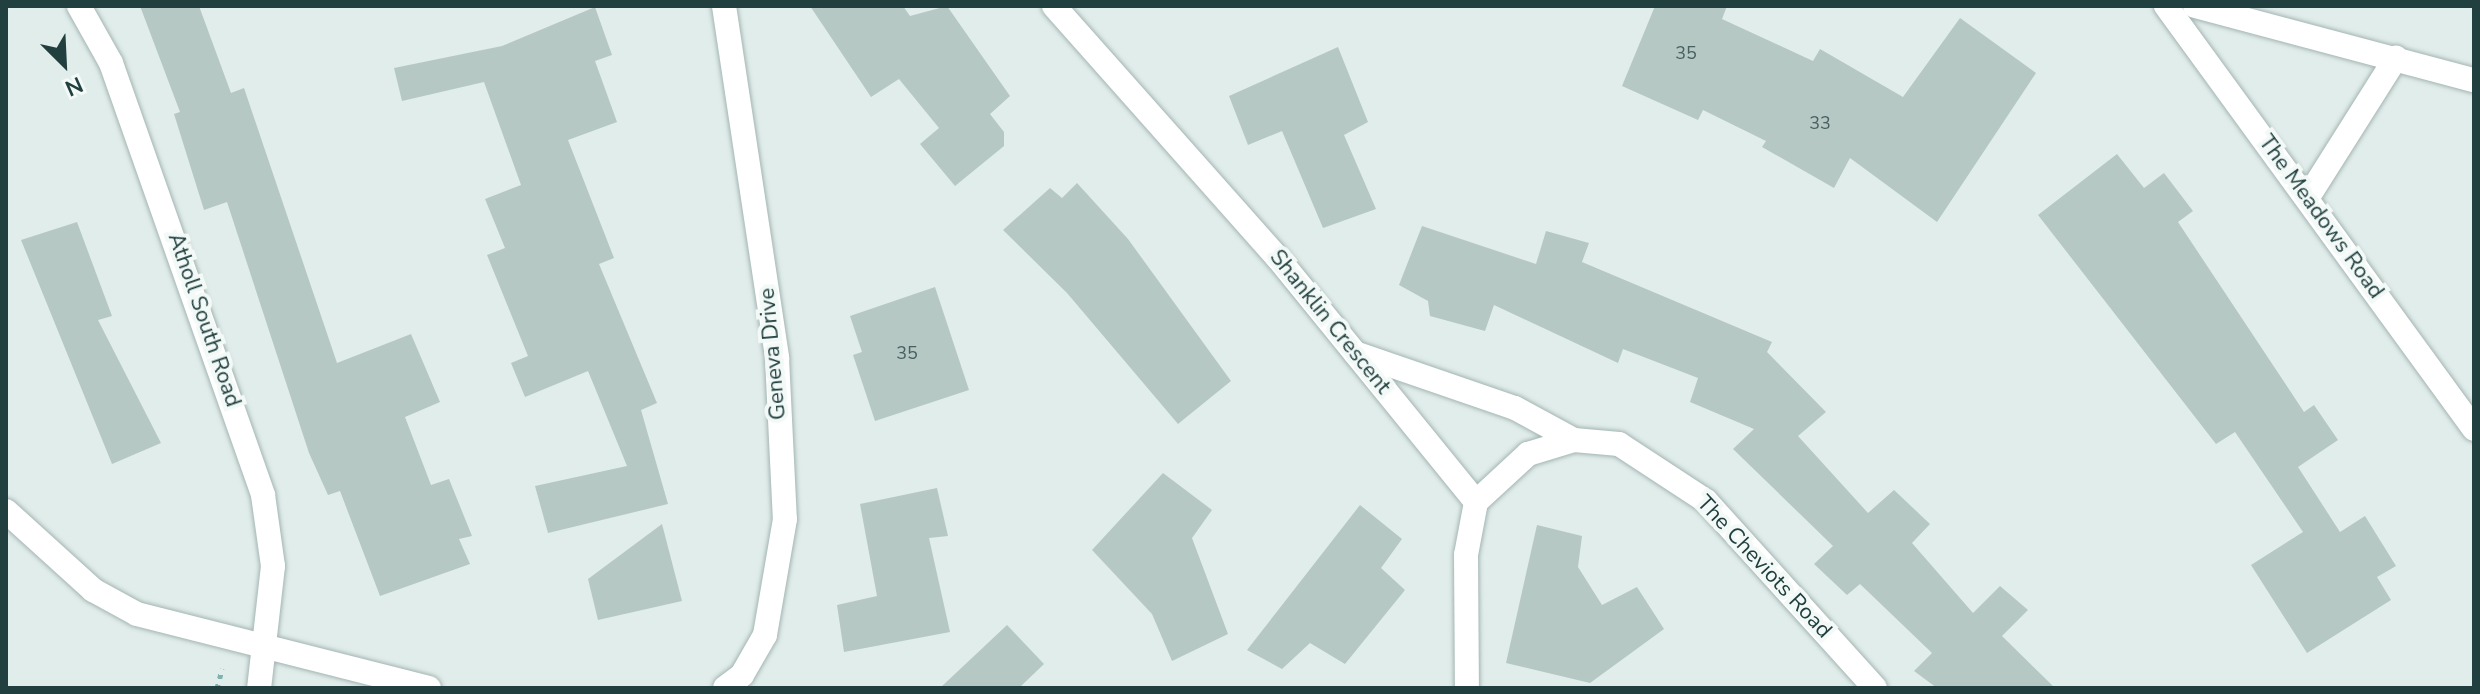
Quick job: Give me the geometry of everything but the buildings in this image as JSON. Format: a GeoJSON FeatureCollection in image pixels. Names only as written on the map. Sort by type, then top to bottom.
{"type":"FeatureCollection","features":[{"type":"Feature","properties":{"kind":"street","name":"Atholl South Road"},"geometry":{"type":"LineString","coordinates":[[79,6],[111,63],[263,495],[273,566],[259,688]]}},
{"type":"Feature","properties":{"kind":"street","name":"Geneva Drive"},"geometry":{"type":"LineString","coordinates":[[724,6],[777,358],[785,519],[765,635],[742,675],[725,688]]}},
{"type":"Feature","properties":{"kind":"street","name":"Shanklin Crescent"},"geometry":{"type":"LineString","coordinates":[[1054,6],[1355,353],[1476,502]]}},
{"type":"Feature","properties":{"kind":"street","name":"The Meadows Road"},"geometry":{"type":"LineString","coordinates":[[2166,6],[2474,429]]}},
{"type":"Feature","properties":{"kind":"street"},"geometry":{"type":"LineString","coordinates":[[2195,6],[2474,80]]}},
{"type":"Feature","properties":{"kind":"street"},"geometry":{"type":"LineString","coordinates":[[2308,197],[2396,58]]}},
{"type":"Feature","properties":{"kind":"street"},"geometry":{"type":"LineString","coordinates":[[1355,353],[1515,408],[1574,440]]}},
{"type":"Feature","properties":{"kind":"street","name":"The Cheviots Road"},"geometry":{"type":"LineString","coordinates":[[1476,502],[1528,454],[1574,440],[1619,444],[1706,501],[1875,688]]}},
{"type":"Feature","properties":{"kind":"street"},"geometry":{"type":"LineString","coordinates":[[1467,688],[1466,555],[1476,502]]}},
{"type":"Feature","properties":{"kind":"street"},"geometry":{"type":"LineString","coordinates":[[6,511],[55,560],[126,608],[262,649],[429,688]]}}]}
